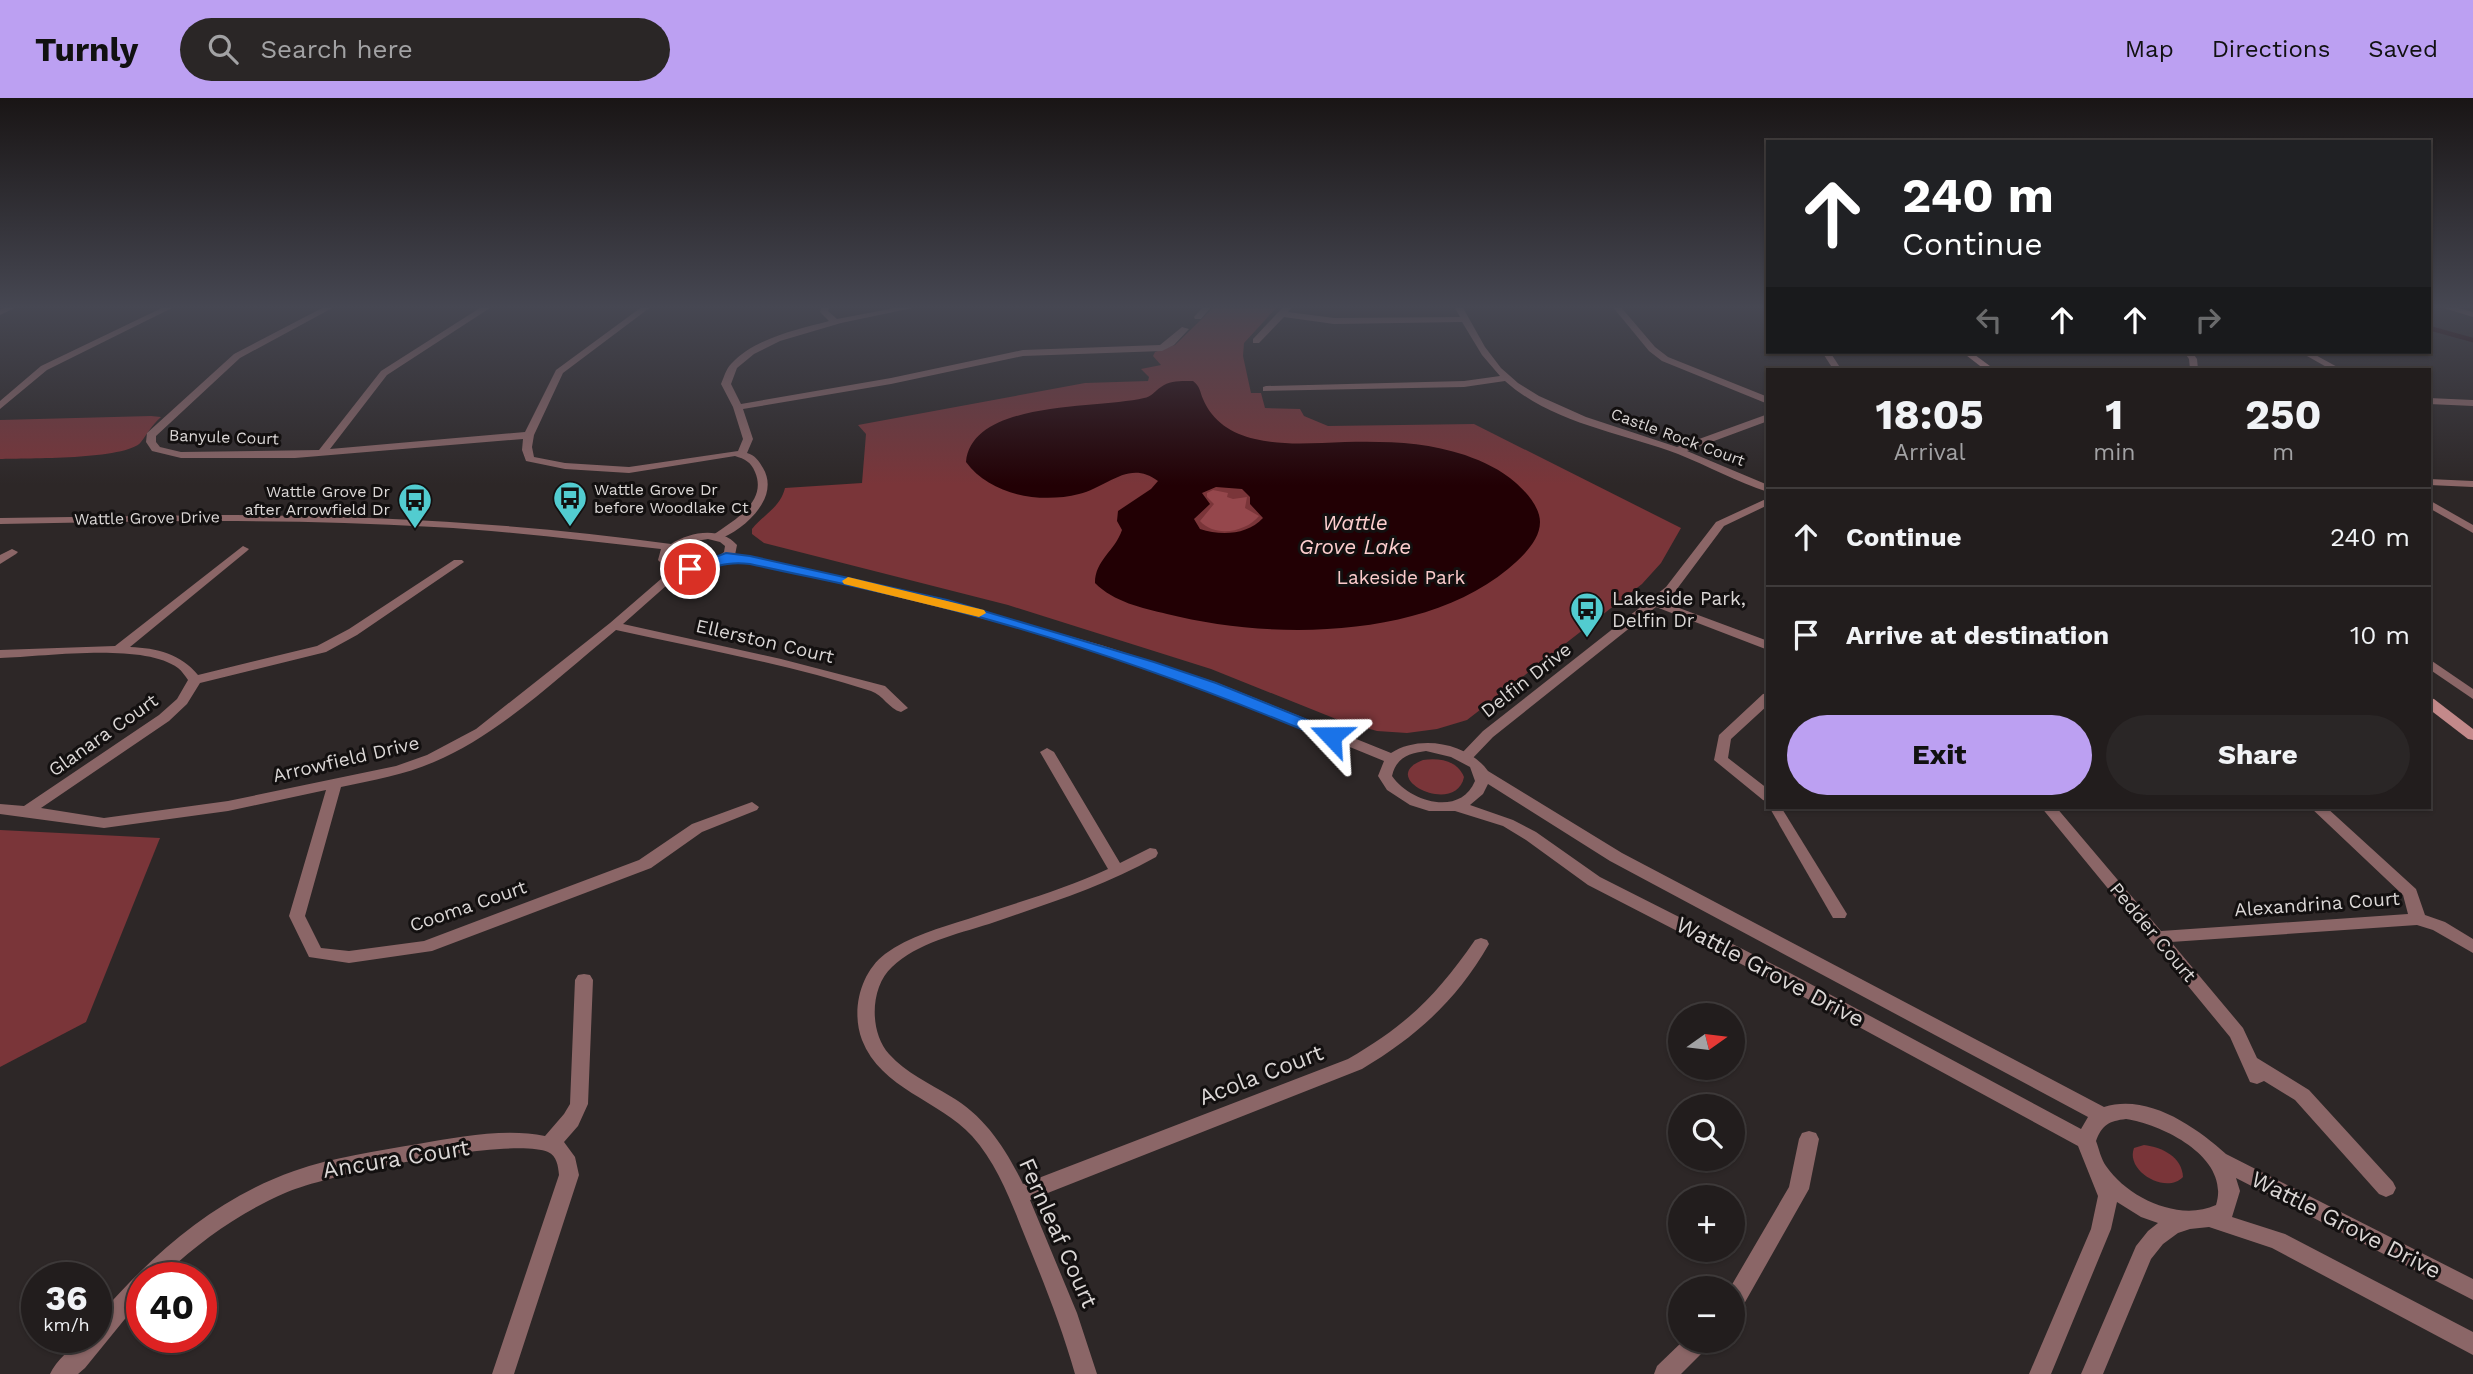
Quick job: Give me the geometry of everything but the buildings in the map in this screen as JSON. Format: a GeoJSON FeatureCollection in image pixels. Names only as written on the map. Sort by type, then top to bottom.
{"type":"FeatureCollection","features":[{"type":"Feature","properties":{"kind":"main road"},"geometry":{"type":"LineString","coordinates":[[2431,704],[2473,736]]}},
{"type":"Feature","properties":{"kind":"street"},"geometry":{"type":"LineString","coordinates":[[0,406],[49,366]]}},
{"type":"Feature","properties":{"kind":"street","name":"Banyule Court"},"geometry":{"type":"LineString","coordinates":[[227,366],[151,435],[151,442],[156,449],[181,455],[321,454],[529,435]]}},
{"type":"Feature","properties":{"kind":"street"},"geometry":{"type":"LineString","coordinates":[[321,454],[384,373],[396,366]]}},
{"type":"Feature","properties":{"kind":"street"},"geometry":{"type":"LineString","coordinates":[[568,366],[559,372],[529,435],[526,444],[530,459],[565,466],[629,470],[742,454],[755,462],[764,483],[764,494],[750,513],[717,537],[687,539],[670,547],[663,556],[664,560],[680,568],[700,568],[726,557],[730,553],[731,545],[717,537]]}},
{"type":"Feature","properties":{"kind":"street"},"geometry":{"type":"LineString","coordinates":[[734,366],[726,384],[738,407],[748,439],[742,454]]}},
{"type":"Feature","properties":{"kind":"street"},"geometry":{"type":"LineString","coordinates":[[738,407],[891,382],[965,366]]}},
{"type":"Feature","properties":{"kind":"street","name":"Castle Rock Court"},"geometry":{"type":"LineString","coordinates":[[1495,366],[1507,378],[1545,403],[1677,451],[1766,488]]}},
{"type":"Feature","properties":{"kind":"street"},"geometry":{"type":"LineString","coordinates":[[1681,366],[1766,400]]}},
{"type":"Feature","properties":{"kind":"street"},"geometry":{"type":"LineString","coordinates":[[1266,389],[1464,384],[1507,378]]}},
{"type":"Feature","properties":{"kind":"street"},"geometry":{"type":"LineString","coordinates":[[2431,401],[2473,403]]}},
{"type":"Feature","properties":{"kind":"street"},"geometry":{"type":"LineString","coordinates":[[1677,451],[1766,418]]}},
{"type":"Feature","properties":{"kind":"street"},"geometry":{"type":"LineString","coordinates":[[2431,482],[2473,484]]}},
{"type":"Feature","properties":{"kind":"street","name":"Delfin Drive"},"geometry":{"type":"LineString","coordinates":[[1466,757],[1488,734],[1655,603],[1683,575],[1720,524],[1766,503]]}},
{"type":"Feature","properties":{"kind":"street"},"geometry":{"type":"LineString","coordinates":[[2431,504],[2473,530]]}},
{"type":"Feature","properties":{"kind":"street","name":"Wattle Grove Drive"},"geometry":{"type":"LineString","coordinates":[[0,522],[220,516],[327,518],[434,523],[670,547]]}},
{"type":"Feature","properties":{"kind":"street"},"geometry":{"type":"LineString","coordinates":[[118,650],[243,549]]}},
{"type":"Feature","properties":{"kind":"street"},"geometry":{"type":"LineString","coordinates":[[0,561],[12,552]]}},
{"type":"Feature","properties":{"kind":"street"},"geometry":{"type":"LineString","coordinates":[[726,557],[942,603],[1085,644],[1211,686],[1392,759]]}},
{"type":"Feature","properties":{"kind":"street"},"geometry":{"type":"LineString","coordinates":[[0,653],[118,650],[168,657],[191,671],[195,680],[297,656],[340,640],[458,562]]}},
{"type":"Feature","properties":{"kind":"street","name":"Arrowfield Drive"},"geometry":{"type":"LineString","coordinates":[[0,809],[104,823],[229,806],[400,770],[459,746],[481,732],[614,626],[680,568]]}},
{"type":"Feature","properties":{"kind":"street"},"geometry":{"type":"LineString","coordinates":[[1655,603],[1766,645]]}},
{"type":"Feature","properties":{"kind":"street","name":"Ellerston Court"},"geometry":{"type":"LineString","coordinates":[[614,626],[781,663],[880,689],[901,708]]}},
{"type":"Feature","properties":{"kind":"street"},"geometry":{"type":"LineString","coordinates":[[2431,664],[2473,694]]}},
{"type":"Feature","properties":{"kind":"street","name":"Glanara Court"},"geometry":{"type":"LineString","coordinates":[[27,811],[164,718],[182,701],[195,680]]}},
{"type":"Feature","properties":{"kind":"street"},"geometry":{"type":"LineString","coordinates":[[1766,699],[1724,738],[1721,760],[1766,794]]}},
{"type":"Feature","properties":{"kind":"street"},"geometry":{"type":"LineString","coordinates":[[1412,748],[1454,751],[1466,757],[1480,774],[1481,783],[1477,792],[1468,800],[1454,805],[1424,806],[1398,794],[1385,776],[1386,767],[1392,759],[1412,748]]}},
{"type":"Feature","properties":{"kind":"street"},"geometry":{"type":"LineString","coordinates":[[1047,752],[1117,871]]}},
{"type":"Feature","properties":{"kind":"street","name":"Wattle Grove Drive"},"geometry":{"type":"LineString","coordinates":[[1480,774],[1616,857],[2104,1116]]}},
{"type":"Feature","properties":{"kind":"street","name":"Cooma Court"},"geometry":{"type":"LineString","coordinates":[[335,783],[296,916],[315,953],[349,957],[426,947],[645,864],[697,828],[752,807]]}},
{"type":"Feature","properties":{"kind":"street","name":"Wattle Grove Drive"},"geometry":{"type":"LineString","coordinates":[[1454,805],[1508,823],[1594,881],[1784,978],[2086,1141]]}},
{"type":"Feature","properties":{"kind":"street"},"geometry":{"type":"LineString","coordinates":[[1775,809],[1839,914]]}},
{"type":"Feature","properties":{"kind":"street","name":"Pedder Court"},"geometry":{"type":"LineString","coordinates":[[2050,809],[2237,1033],[2253,1070],[2302,1095],[2386,1188]]}},
{"type":"Feature","properties":{"kind":"street"},"geometry":{"type":"LineString","coordinates":[[2319,809],[2410,893],[2418,919]]}},
{"type":"Feature","properties":{"kind":"street","name":"Fernleaf Court"},"geometry":{"type":"LineString","coordinates":[[1086,1374],[1076,1335],[1019,1195],[993,1150],[970,1121],[944,1099],[891,1070],[872,1043],[867,1021],[872,979],[892,957],[928,939],[1103,878],[1150,853]]}},
{"type":"Feature","properties":{"kind":"street","name":"Alexandrina Court"},"geometry":{"type":"LineString","coordinates":[[2157,937],[2418,919],[2439,926],[2473,947]]}},
{"type":"Feature","properties":{"kind":"street","name":"Acola Court"},"geometry":{"type":"LineString","coordinates":[[1019,1195],[1355,1064],[1392,1043],[1425,1017],[1455,983],[1481,944]]}},
{"type":"Feature","properties":{"kind":"street"},"geometry":{"type":"LineString","coordinates":[[503,1374],[569,1175],[568,1162],[562,1151],[550,1144],[571,1120],[579,1104],[584,980]]}},
{"type":"Feature","properties":{"kind":"street"},"geometry":{"type":"LineString","coordinates":[[2040,1374],[2093,1252],[2104,1218],[2108,1196],[2090,1157],[2086,1141],[2093,1123],[2104,1116],[2131,1113],[2162,1120],[2193,1138],[2218,1160],[2232,1190],[2230,1203],[2223,1213],[2211,1219],[2185,1222],[2162,1230],[2143,1253],[2092,1374]]}},
{"type":"Feature","properties":{"kind":"street"},"geometry":{"type":"LineString","coordinates":[[1745,1282],[1799,1189],[1808,1139]]}},
{"type":"Feature","properties":{"kind":"street","name":"Ancura Court"},"geometry":{"type":"LineString","coordinates":[[164,1262],[232,1211],[265,1192],[327,1168],[523,1140],[550,1144]]}},
{"type":"Feature","properties":{"kind":"street","name":"Wattle Grove Drive"},"geometry":{"type":"LineString","coordinates":[[2218,1160],[2473,1290]]}},
{"type":"Feature","properties":{"kind":"street"},"geometry":{"type":"LineString","coordinates":[[2100,1175],[2138,1206],[2185,1222]]}},
{"type":"Feature","properties":{"kind":"street"},"geometry":{"type":"LineString","coordinates":[[2211,1219],[2278,1241],[2473,1344]]}},
{"type":"Feature","properties":{"kind":"street"},"geometry":{"type":"LineString","coordinates":[[112,1317],[126,1301]]}},
{"type":"Feature","properties":{"kind":"street"},"geometry":{"type":"LineString","coordinates":[[61,1374],[83,1353]]}},
{"type":"Feature","properties":{"kind":"street"},"geometry":{"type":"LineString","coordinates":[[1665,1374],[1687,1353]]}},
{"type":"Feature","properties":{"kind":"green space","name":"Lakeside Park"},"geometry":{"type":"Polygon","coordinates":[[[1158,366],[1245,366],[1251,393],[1261,393],[1265,408],[1300,409],[1304,416],[1328,426],[1474,424],[1681,528],[1661,563],[1642,584],[1467,720],[1437,729],[1407,733],[1377,731],[1341,721],[1211,669],[1008,605],[764,543],[752,534],[752,529],[776,506],[785,488],[862,483],[866,434],[858,425],[1085,383],[1148,381],[1149,377],[1141,369],[1158,366]]]}},
{"type":"Feature","properties":{"kind":"green space"},"geometry":{"type":"Polygon","coordinates":[[[161,417],[141,442],[132,448],[97,455],[0,459],[0,420],[161,417]]]}},
{"type":"Feature","properties":{"kind":"green space"},"geometry":{"type":"Polygon","coordinates":[[[1423,760],[1441,760],[1457,767],[1464,777],[1458,788],[1447,794],[1435,794],[1413,784],[1408,776],[1411,768],[1423,760]]]}},
{"type":"Feature","properties":{"kind":"green space"},"geometry":{"type":"Polygon","coordinates":[[[0,830],[160,838],[86,1022],[0,1067],[0,830]]]}},
{"type":"Feature","properties":{"kind":"green space"},"geometry":{"type":"Polygon","coordinates":[[[2144,1145],[2170,1154],[2179,1164],[2183,1177],[2176,1182],[2158,1182],[2141,1172],[2135,1165],[2134,1148],[2144,1145]]]}},
{"type":"Feature","properties":{"kind":"shaded area"},"geometry":{"type":"Polygon","coordinates":[[[1213,490],[1228,493],[1227,497],[1233,499],[1247,497],[1245,508],[1259,516],[1246,526],[1230,531],[1214,530],[1206,526],[1200,521],[1214,504],[1207,497],[1207,493],[1213,490]]]}},
{"type":"Feature","properties":{"kind":"water","name":"Wattle Grove Lake"},"geometry":{"type":"Polygon","coordinates":[[[1193,381],[1217,420],[1247,437],[1288,443],[1406,443],[1436,447],[1485,463],[1510,478],[1532,500],[1540,522],[1537,536],[1508,569],[1473,592],[1433,610],[1344,628],[1252,628],[1158,612],[1111,595],[1095,583],[1098,568],[1122,530],[1117,521],[1118,511],[1151,489],[1158,481],[1147,475],[1128,474],[1079,494],[1032,497],[1002,489],[988,482],[966,462],[974,442],[990,427],[1013,417],[1041,410],[1144,398],[1168,383],[1193,381]],[[1216,487],[1202,493],[1210,504],[1194,519],[1200,529],[1216,533],[1233,532],[1257,524],[1263,518],[1250,504],[1250,497],[1242,489],[1216,487]]]}},
{"type":"Feature","properties":{"kind":"slow traffic"},"geometry":{"type":"LineString","coordinates":[[848,581],[979,613]]}},
{"type":"Feature","properties":{"kind":"place","name":"Wattle Grove Dr before Woodlake Ct"},"geometry":{"type":"Point","coordinates":[570,528]}},
{"type":"Feature","properties":{"kind":"place","name":"Wattle Grove Dr after Arrowfield Dr"},"geometry":{"type":"Point","coordinates":[415,530]}},
{"type":"Feature","properties":{"kind":"place","name":"Lakeside Park, Delfin Dr"},"geometry":{"type":"Point","coordinates":[1587,639]}},
{"type":"Feature","properties":{"kind":"route"},"geometry":{"type":"LineString","coordinates":[[690,569],[719,562],[726,557],[750,560],[942,603],[1048,633],[1211,686],[1331,736]]}}]}
